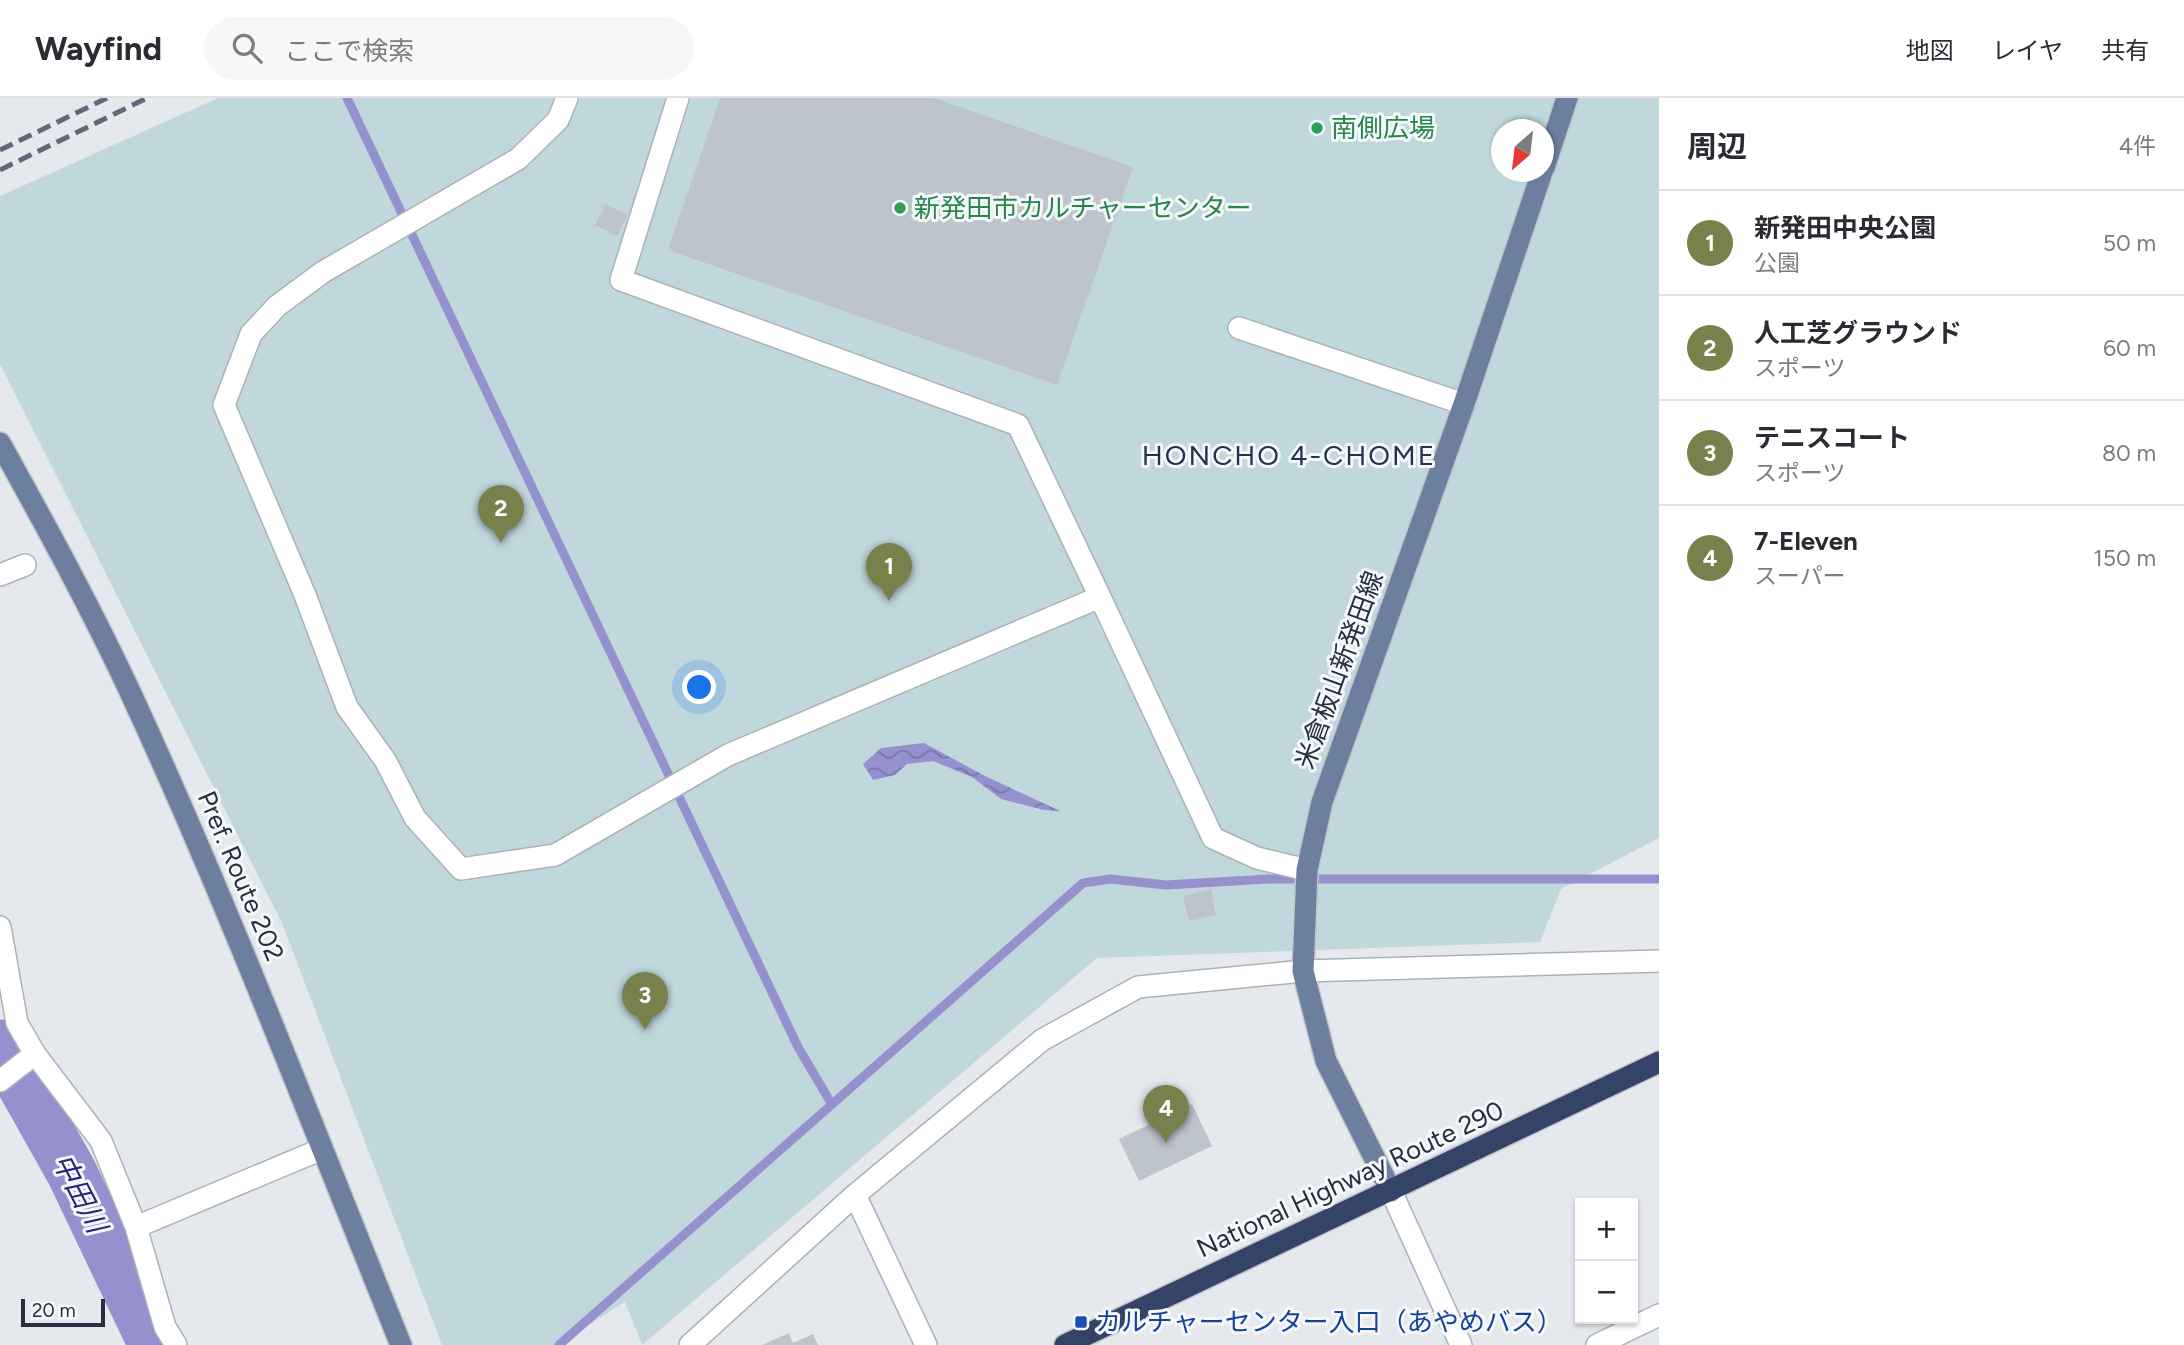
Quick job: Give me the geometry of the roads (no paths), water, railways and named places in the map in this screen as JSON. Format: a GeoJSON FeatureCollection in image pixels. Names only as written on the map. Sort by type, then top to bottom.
{"type":"FeatureCollection","features":[{"type":"Feature","properties":{"kind":"highway","name":"National Highway Route 290"},"geometry":{"type":"LineString","coordinates":[[1065,1345],[1659,1062]]}},
{"type":"Feature","properties":{"kind":"main road","name":"米倉板山新発田線"},"geometry":{"type":"LineString","coordinates":[[1554,137],[1567,98]]}},
{"type":"Feature","properties":{"kind":"main road","name":"米倉板山新発田線"},"geometry":{"type":"LineString","coordinates":[[1391,1191],[1326,1061],[1303,971],[1307,870],[1322,802],[1464,404],[1539,182]]}},
{"type":"Feature","properties":{"kind":"main road","name":"Pref. Route 202"},"geometry":{"type":"LineString","coordinates":[[0,443],[83,596],[137,707],[206,863],[401,1345]]}},
{"type":"Feature","properties":{"kind":"street"},"geometry":{"type":"LineString","coordinates":[[567,98],[558,120],[518,159],[323,272],[277,306],[251,334],[225,405],[305,595],[347,708],[385,760],[415,818],[461,869],[555,855],[728,755],[1100,597]]}},
{"type":"Feature","properties":{"kind":"street"},"geometry":{"type":"LineString","coordinates":[[678,98],[621,280],[1018,425],[1213,838],[1257,858],[1307,870]]}},
{"type":"Feature","properties":{"kind":"street"},"geometry":{"type":"LineString","coordinates":[[1239,328],[1464,404]]}},
{"type":"Feature","properties":{"kind":"street"},"geometry":{"type":"LineString","coordinates":[[0,575],[25,565]]}},
{"type":"Feature","properties":{"kind":"street"},"geometry":{"type":"LineString","coordinates":[[0,926],[17,1023],[35,1054],[101,1141],[136,1227],[165,1327],[176,1345]]}},
{"type":"Feature","properties":{"kind":"street"},"geometry":{"type":"LineString","coordinates":[[690,1345],[855,1195],[1042,1040],[1138,987],[1303,971],[1659,961]]}},
{"type":"Feature","properties":{"kind":"street"},"geometry":{"type":"LineString","coordinates":[[0,1081],[35,1054]]}},
{"type":"Feature","properties":{"kind":"street"},"geometry":{"type":"LineString","coordinates":[[136,1227],[322,1149]]}},
{"type":"Feature","properties":{"kind":"street"},"geometry":{"type":"LineString","coordinates":[[1391,1191],[1461,1345]]}},
{"type":"Feature","properties":{"kind":"street"},"geometry":{"type":"LineString","coordinates":[[855,1195],[926,1345]]}},
{"type":"Feature","properties":{"kind":"street"},"geometry":{"type":"LineString","coordinates":[[1597,1345],[1659,1315]]}},
{"type":"Feature","properties":{"kind":"water"},"geometry":{"type":"Polygon","coordinates":[[[924,743],[985,776],[1060,811],[1044,810],[1001,799],[972,777],[933,761],[907,764],[895,775],[873,780],[863,764],[881,748],[924,743]]]}},
{"type":"Feature","properties":{"kind":"waterway"},"geometry":{"type":"LineString","coordinates":[[347,98],[798,1047],[831,1103]]}},
{"type":"Feature","properties":{"kind":"waterway"},"geometry":{"type":"LineString","coordinates":[[559,1345],[1083,883],[1110,879],[1166,885],[1268,879],[1659,879]]}},
{"type":"Feature","properties":{"kind":"waterway","name":"中田川"},"geometry":{"type":"LineString","coordinates":[[0,1045],[72,1173],[154,1345]]}},
{"type":"Feature","properties":{"kind":"railway"},"geometry":{"type":"LineString","coordinates":[[0,150],[107,98]]}},
{"type":"Feature","properties":{"kind":"railway"},"geometry":{"type":"LineString","coordinates":[[0,170],[147,98]]}},
{"type":"Feature","properties":{"kind":"place","name":"南側広場"},"geometry":{"type":"Point","coordinates":[1317,128]}},
{"type":"Feature","properties":{"kind":"place","name":"新発田市カルチャーセンター"},"geometry":{"type":"Point","coordinates":[900,208]}},
{"type":"Feature","properties":{"kind":"place","name":"人工芝グラウンド"},"geometry":{"type":"Point","coordinates":[501,543]}},
{"type":"Feature","properties":{"kind":"place","name":"新発田中央公園"},"geometry":{"type":"Point","coordinates":[889,601]}},
{"type":"Feature","properties":{"kind":"place","name":"テニスコート"},"geometry":{"type":"Point","coordinates":[645,1030]}},
{"type":"Feature","properties":{"kind":"place","name":"7-Eleven"},"geometry":{"type":"Point","coordinates":[1166,1143]}},
{"type":"Feature","properties":{"kind":"place","name":"カルチャーセンター入口（あやめバス）"},"geometry":{"type":"Point","coordinates":[1081,1322]}},
{"type":"Feature","properties":{"kind":"district","name":"HONCHO 4-CHOME"},"geometry":{"type":"Point","coordinates":[1289,455]}}]}
